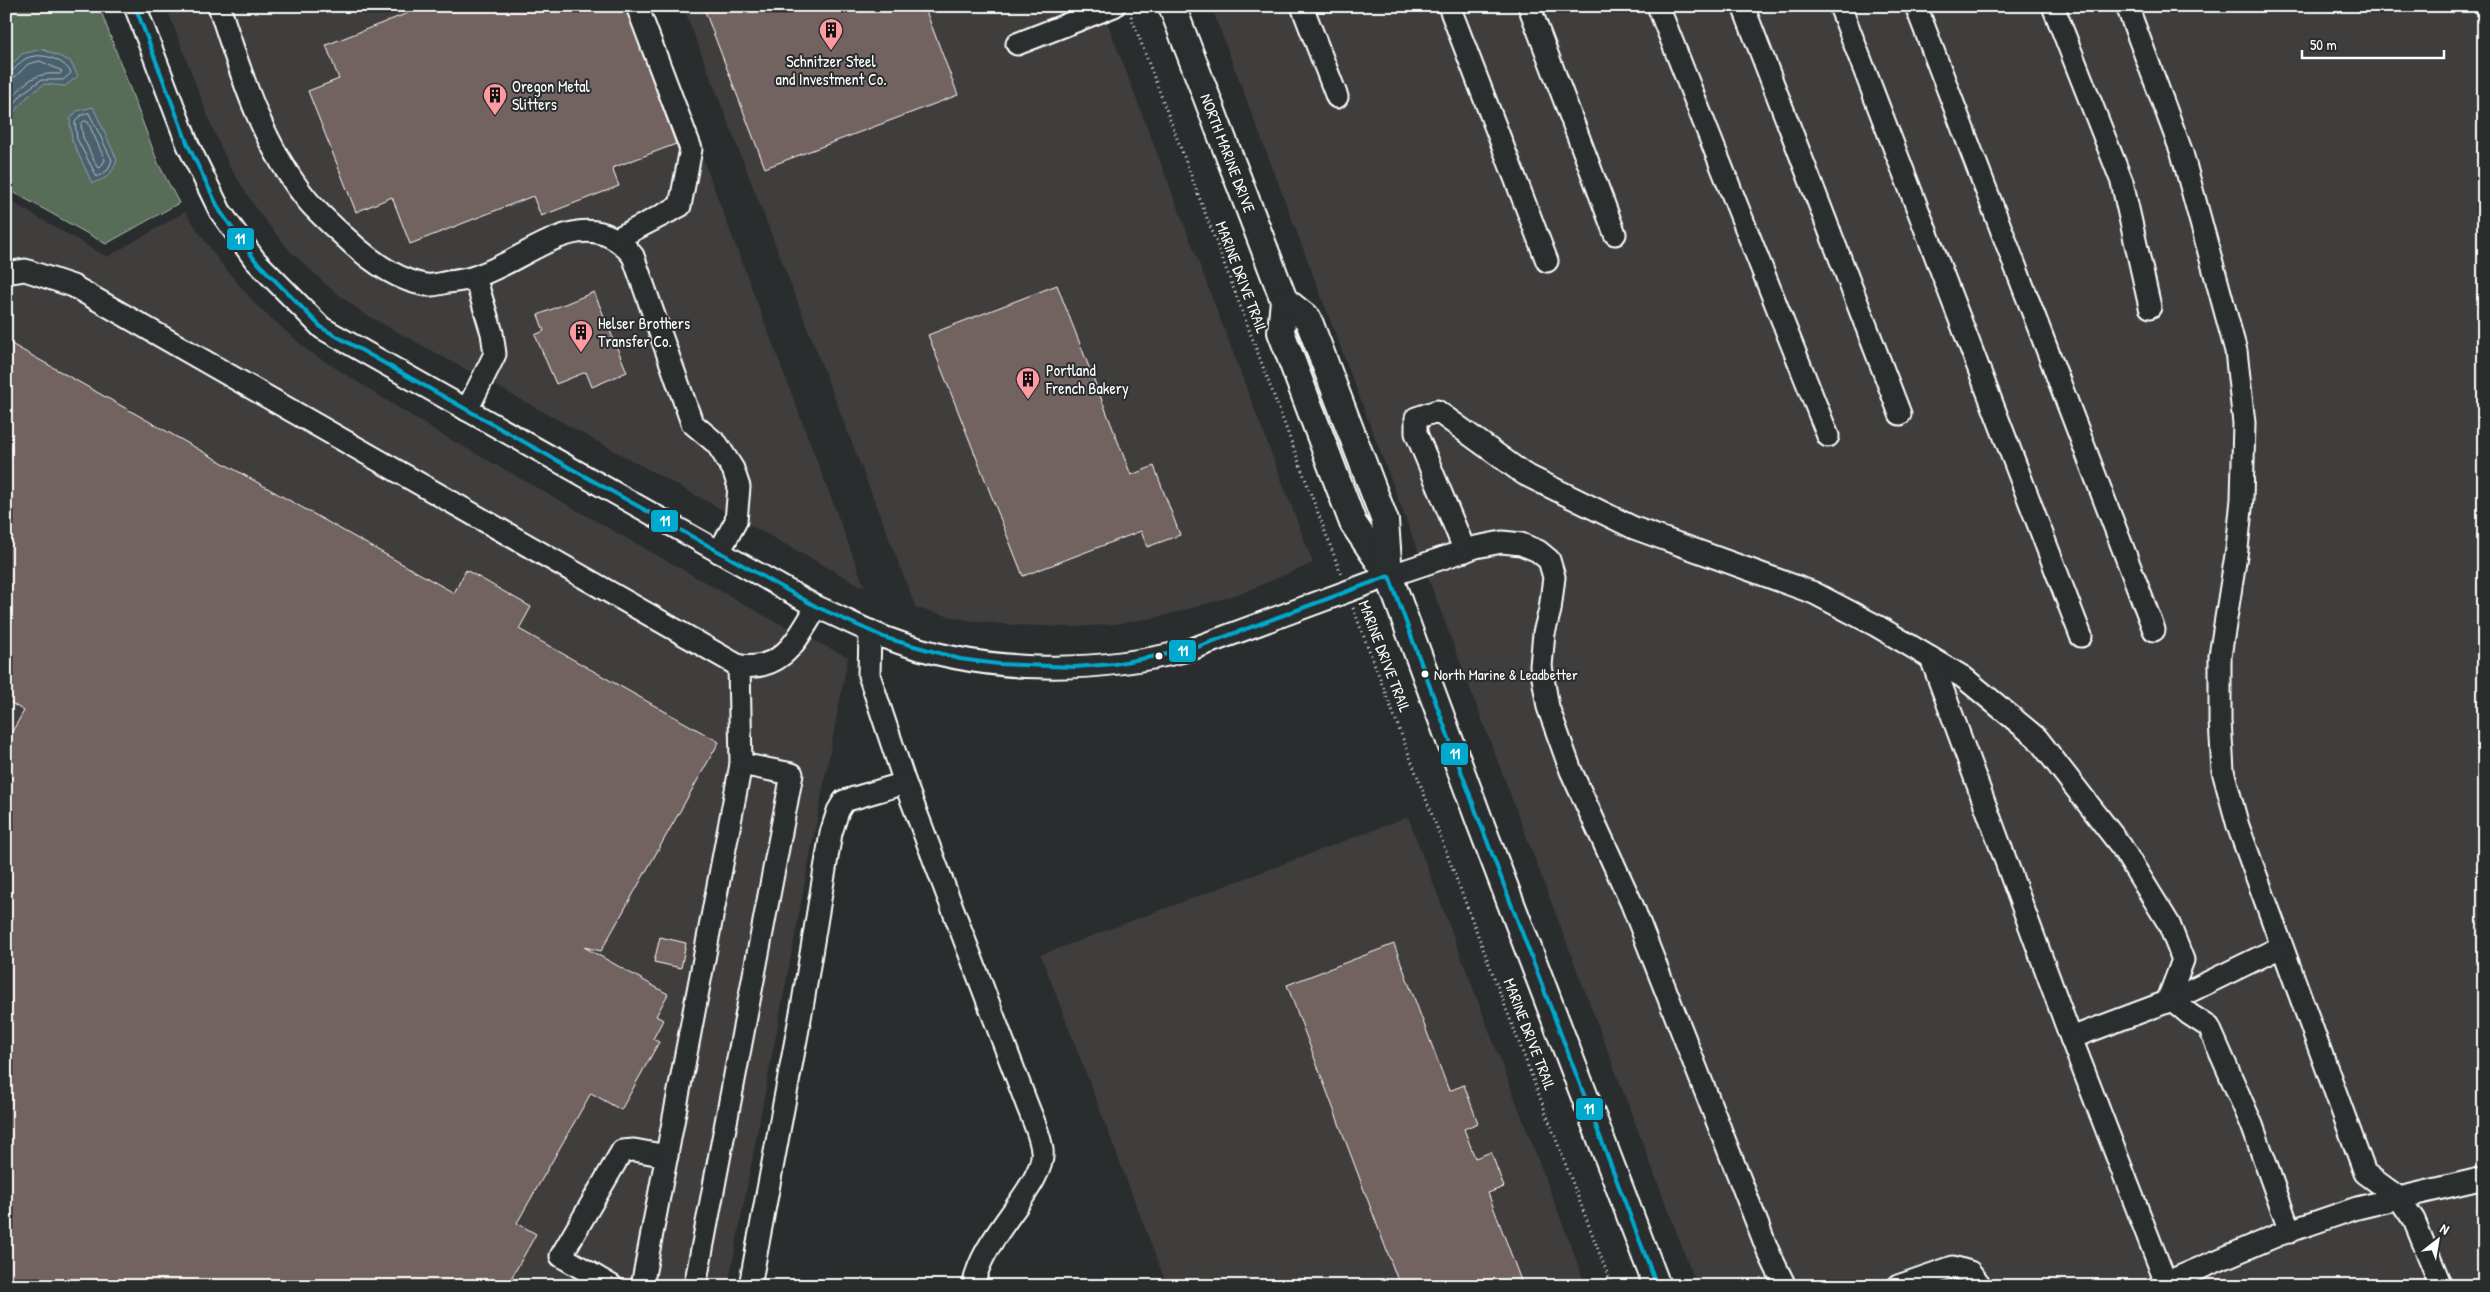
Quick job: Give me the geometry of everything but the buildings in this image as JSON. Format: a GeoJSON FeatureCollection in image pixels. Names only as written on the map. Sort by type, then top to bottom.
{"type":"FeatureCollection","features":[{"type":"Feature","properties":{"kind":"main road","name":"NORTH MARINE DRIVE"},"geometry":{"type":"LineString","coordinates":[[1172,6],[1284,300],[1308,319],[1384,521],[1389,576],[1657,1286]]}},
{"type":"Feature","properties":{"kind":"street"},"geometry":{"type":"LineString","coordinates":[[219,6],[242,76],[270,144],[308,202],[363,255],[404,279],[428,285],[475,277],[564,234],[588,231],[604,233],[616,239],[633,256],[692,424],[717,444],[733,469],[739,487],[736,521],[719,552]]}},
{"type":"Feature","properties":{"kind":"street"},"geometry":{"type":"LineString","coordinates":[[616,239],[680,206],[691,149],[637,6]]}},
{"type":"Feature","properties":{"kind":"street"},"geometry":{"type":"LineString","coordinates":[[1302,6],[1337,97]]}},
{"type":"Feature","properties":{"kind":"street"},"geometry":{"type":"LineString","coordinates":[[1450,6],[1546,261]]}},
{"type":"Feature","properties":{"kind":"street"},"geometry":{"type":"LineString","coordinates":[[1529,6],[1615,234]]}},
{"type":"Feature","properties":{"kind":"street"},"geometry":{"type":"LineString","coordinates":[[1658,6],[1828,436]]}},
{"type":"Feature","properties":{"kind":"street"},"geometry":{"type":"LineString","coordinates":[[1743,6],[1900,414]]}},
{"type":"Feature","properties":{"kind":"street"},"geometry":{"type":"LineString","coordinates":[[1840,6],[2081,636]]}},
{"type":"Feature","properties":{"kind":"street"},"geometry":{"type":"LineString","coordinates":[[1916,6],[2154,630]]}},
{"type":"Feature","properties":{"kind":"street"},"geometry":{"type":"LineString","coordinates":[[2053,6],[2122,182],[2150,307]]}},
{"type":"Feature","properties":{"kind":"street"},"geometry":{"type":"LineString","coordinates":[[2127,6],[2182,153],[2236,351],[2244,423],[2242,499],[2237,549],[2220,656],[2223,771],[2236,820],[2365,1173],[2398,1197],[2414,1220],[2441,1286]]}},
{"type":"Feature","properties":{"kind":"street"},"geometry":{"type":"LineString","coordinates":[[141,8],[188,145],[216,203],[255,260],[322,328],[817,607],[887,638],[944,655],[1008,665],[1108,665],[1155,659],[1189,650],[1347,591],[1465,551],[1502,542],[1521,544],[1538,551],[1549,560],[1554,577],[1550,610],[1544,632],[1541,666],[1548,707],[1571,771],[1631,902],[1774,1265],[1784,1286]]}},
{"type":"Feature","properties":{"kind":"street"},"geometry":{"type":"LineString","coordinates":[[1017,44],[1122,11]]}},
{"type":"Feature","properties":{"kind":"street"},"geometry":{"type":"LineString","coordinates":[[6,273],[25,270],[72,286],[739,666],[763,666],[780,658],[792,647],[817,607]]}},
{"type":"Feature","properties":{"kind":"street"},"geometry":{"type":"LineString","coordinates":[[467,410],[495,354],[492,333],[475,277]]}},
{"type":"Feature","properties":{"kind":"street"},"geometry":{"type":"LineString","coordinates":[[1465,551],[1416,433],[1416,418],[1437,410],[1524,474],[1634,528],[1814,593],[1877,626],[1963,677],[2037,738],[2121,846],[2169,924],[2183,960],[2169,997],[2210,1027],[2252,1125],[2290,1232]]}},
{"type":"Feature","properties":{"kind":"street"},"geometry":{"type":"LineString","coordinates":[[870,630],[869,676],[901,765],[905,783],[1026,1102],[1042,1152],[1040,1170],[993,1239],[980,1262],[974,1286]]}},
{"type":"Feature","properties":{"kind":"street"},"geometry":{"type":"LineString","coordinates":[[1931,658],[2162,1284],[2290,1232],[2357,1208],[2484,1178]]}},
{"type":"Feature","properties":{"kind":"street"},"geometry":{"type":"LineString","coordinates":[[642,1286],[741,764],[739,666]]}},
{"type":"Feature","properties":{"kind":"street"},"geometry":{"type":"LineString","coordinates":[[694,1286],[792,774],[741,764]]}},
{"type":"Feature","properties":{"kind":"street"},"geometry":{"type":"LineString","coordinates":[[750,1286],[803,1002],[831,833],[838,811],[844,801],[905,783]]}},
{"type":"Feature","properties":{"kind":"street"},"geometry":{"type":"LineString","coordinates":[[2072,1038],[2172,1000],[2281,947]]}},
{"type":"Feature","properties":{"kind":"street"},"geometry":{"type":"LineString","coordinates":[[612,1286],[561,1256],[622,1151],[634,1150],[667,1156]]}},
{"type":"Feature","properties":{"kind":"street"},"geometry":{"type":"LineString","coordinates":[[1898,1286],[1953,1267],[1970,1272],[1981,1286]]}},
{"type":"Feature","properties":{"kind":"path","name":"MARINE DRIVE TRAIL"},"geometry":{"type":"LineString","coordinates":[[1122,11],[1347,591],[1612,1286]]}},
{"type":"Feature","properties":{"kind":"shaded area"},"geometry":{"type":"Polygon","coordinates":[[[166,6],[645,6],[865,588],[363,313],[330,288],[290,251],[257,210],[230,167],[212,127],[166,6]]]}},
{"type":"Feature","properties":{"kind":"shaded area"},"geometry":{"type":"Polygon","coordinates":[[[683,6],[1101,6],[1313,563],[1247,591],[1203,605],[1158,617],[1115,624],[1074,627],[1013,625],[966,620],[916,608],[683,6]]]}},
{"type":"Feature","properties":{"kind":"shaded area"},"geometry":{"type":"Polygon","coordinates":[[[1211,6],[2484,6],[2484,1286],[1697,1286],[1211,6]]]}},
{"type":"Feature","properties":{"kind":"shaded area"},"geometry":{"type":"Polygon","coordinates":[[[6,199],[107,257],[185,212],[219,261],[255,304],[307,350],[432,429],[774,621],[848,657],[728,1286],[6,1286],[6,199]]]}},
{"type":"Feature","properties":{"kind":"shaded area"},"geometry":{"type":"Polygon","coordinates":[[[1408,817],[1586,1286],[1167,1286],[1041,955],[1408,817]]]}},
{"type":"Feature","properties":{"kind":"green space"},"geometry":{"type":"Polygon","coordinates":[[[6,6],[99,6],[158,163],[179,203],[106,244],[6,188],[6,6]]]}},
{"type":"Feature","properties":{"kind":"water"},"geometry":{"type":"Polygon","coordinates":[[[42,49],[70,61],[78,76],[65,86],[44,84],[28,96],[6,121],[6,70],[22,54],[42,49]]]}},
{"type":"Feature","properties":{"kind":"water"},"geometry":{"type":"Polygon","coordinates":[[[93,107],[117,160],[108,175],[102,180],[92,183],[72,140],[70,119],[77,111],[93,107]]]}},
{"type":"Feature","properties":{"kind":"transit line","name":"11"},"geometry":{"type":"LineString","coordinates":[[135,6],[188,145],[220,211],[255,260],[322,328],[817,607],[886,638],[960,659],[998,664],[1075,667],[1114,664],[1189,650],[1389,576]]}},
{"type":"Feature","properties":{"kind":"transit line","name":"11"},"geometry":{"type":"LineString","coordinates":[[1389,576],[1481,825],[1657,1286]]}},
{"type":"Feature","properties":{"kind":"place","name":"Schnitzer Steel and Investment Co."},"geometry":{"type":"Point","coordinates":[831,51]}},
{"type":"Feature","properties":{"kind":"place","name":"Oregon Metal Slitters"},"geometry":{"type":"Point","coordinates":[495,116]}},
{"type":"Feature","properties":{"kind":"place","name":"Helser Brothers Transfer Co."},"geometry":{"type":"Point","coordinates":[581,353]}},
{"type":"Feature","properties":{"kind":"place","name":"Portland French Bakery"},"geometry":{"type":"Point","coordinates":[1028,400]}},
{"type":"Feature","properties":{"kind":"place","name":"North Marine & Leadbetter"},"geometry":{"type":"Point","coordinates":[1425,674]}}]}
